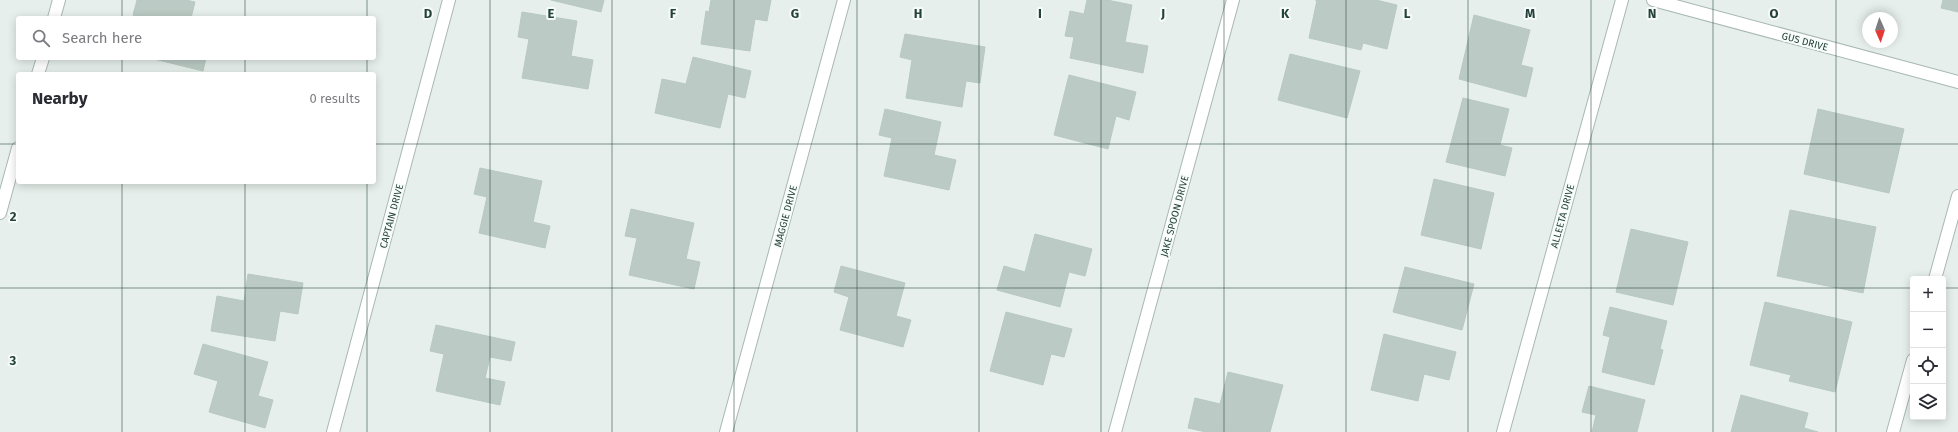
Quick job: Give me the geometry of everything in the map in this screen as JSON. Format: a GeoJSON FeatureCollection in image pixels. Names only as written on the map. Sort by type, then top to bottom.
{"type":"FeatureCollection","features":[{"type":"Feature","properties":{"kind":"street"},"geometry":{"type":"LineString","coordinates":[[55,16],[59,0]]}},
{"type":"Feature","properties":{"kind":"street","name":"CAPTAIN DRIVE"},"geometry":{"type":"LineString","coordinates":[[333,432],[449,0]]}},
{"type":"Feature","properties":{"kind":"street","name":"MAGGIE DRIVE"},"geometry":{"type":"LineString","coordinates":[[726,432],[844,0]]}},
{"type":"Feature","properties":{"kind":"street","name":"JAKE SPOON DRIVE"},"geometry":{"type":"LineString","coordinates":[[1115,432],[1233,0]]}},
{"type":"Feature","properties":{"kind":"street","name":"ALLEETA DRIVE"},"geometry":{"type":"LineString","coordinates":[[1503,432],[1622,0]]}},
{"type":"Feature","properties":{"kind":"street","name":"GUS DRIVE"},"geometry":{"type":"LineString","coordinates":[[1653,0],[1958,82]]}},
{"type":"Feature","properties":{"kind":"street"},"geometry":{"type":"LineString","coordinates":[[39,72],[42,60]]}},
{"type":"Feature","properties":{"kind":"street"},"geometry":{"type":"LineString","coordinates":[[0,213],[16,155]]}},
{"type":"Feature","properties":{"kind":"street"},"geometry":{"type":"LineString","coordinates":[[1936,276],[1958,196]]}},
{"type":"Feature","properties":{"kind":"street"},"geometry":{"type":"LineString","coordinates":[[1893,432],[1910,371]]}},
{"type":"Feature","properties":{"kind":"building"},"geometry":{"type":"Polygon","coordinates":[[[137,0],[186,0],[195,2],[192,16],[133,15],[137,0]]]}},
{"type":"Feature","properties":{"kind":"building"},"geometry":{"type":"Polygon","coordinates":[[[551,0],[604,0],[601,12],[551,0]]]}},
{"type":"Feature","properties":{"kind":"building"},"geometry":{"type":"Polygon","coordinates":[[[711,0],[771,0],[767,21],[755,19],[750,51],[701,44],[706,11],[709,12],[711,0]]]}},
{"type":"Feature","properties":{"kind":"building"},"geometry":{"type":"Polygon","coordinates":[[[1087,0],[1107,0],[1132,5],[1125,42],[1148,46],[1143,73],[1070,58],[1074,37],[1065,36],[1070,11],[1084,14],[1087,0]]]}},
{"type":"Feature","properties":{"kind":"building"},"geometry":{"type":"Polygon","coordinates":[[[1317,0],[1376,0],[1397,5],[1387,49],[1363,43],[1361,50],[1309,38],[1317,0]]]}},
{"type":"Feature","properties":{"kind":"building"},"geometry":{"type":"Polygon","coordinates":[[[1943,0],[1958,0],[1958,12],[1941,8],[1943,0]]]}},
{"type":"Feature","properties":{"kind":"building"},"geometry":{"type":"Polygon","coordinates":[[[522,12],[577,21],[571,56],[593,60],[588,89],[522,78],[529,39],[518,37],[522,12]]]}},
{"type":"Feature","properties":{"kind":"building"},"geometry":{"type":"Polygon","coordinates":[[[1474,15],[1530,30],[1521,65],[1533,68],[1526,97],[1459,79],[1474,15]]]}},
{"type":"Feature","properties":{"kind":"building"},"geometry":{"type":"Polygon","coordinates":[[[905,34],[985,47],[980,83],[966,81],[962,107],[906,98],[912,60],[900,57],[905,34]]]}},
{"type":"Feature","properties":{"kind":"building"},"geometry":{"type":"Polygon","coordinates":[[[1290,54],[1360,71],[1347,118],[1278,100],[1290,54]]]}},
{"type":"Feature","properties":{"kind":"building"},"geometry":{"type":"Polygon","coordinates":[[[693,57],[751,71],[745,98],[728,94],[720,128],[655,113],[662,79],[686,84],[693,57]]]}},
{"type":"Feature","properties":{"kind":"building"},"geometry":{"type":"Polygon","coordinates":[[[158,60],[206,60],[203,71],[158,60]]]}},
{"type":"Feature","properties":{"kind":"building"},"geometry":{"type":"Polygon","coordinates":[[[1069,75],[1136,92],[1129,120],[1116,116],[1108,149],[1054,135],[1069,75]]]}},
{"type":"Feature","properties":{"kind":"building"},"geometry":{"type":"Polygon","coordinates":[[[1463,98],[1509,109],[1500,145],[1512,148],[1505,176],[1446,162],[1463,98]]]}},
{"type":"Feature","properties":{"kind":"building"},"geometry":{"type":"Polygon","coordinates":[[[885,109],[941,122],[934,155],[956,160],[949,190],[884,176],[892,138],[879,135],[885,109]]]}},
{"type":"Feature","properties":{"kind":"building"},"geometry":{"type":"Polygon","coordinates":[[[1818,109],[1904,129],[1889,193],[1804,174],[1818,109]]]}},
{"type":"Feature","properties":{"kind":"building"},"geometry":{"type":"Polygon","coordinates":[[[480,168],[542,181],[533,222],[550,226],[545,248],[479,233],[487,197],[474,194],[480,168]]]}},
{"type":"Feature","properties":{"kind":"building"},"geometry":{"type":"Polygon","coordinates":[[[1434,179],[1494,193],[1481,249],[1421,235],[1434,179]]]}},
{"type":"Feature","properties":{"kind":"building"},"geometry":{"type":"Polygon","coordinates":[[[631,209],[694,223],[686,259],[700,262],[694,289],[629,275],[637,238],[625,236],[631,209]]]}},
{"type":"Feature","properties":{"kind":"building"},"geometry":{"type":"Polygon","coordinates":[[[1790,210],[1876,227],[1863,293],[1777,276],[1790,210]]]}},
{"type":"Feature","properties":{"kind":"building"},"geometry":{"type":"Polygon","coordinates":[[[1631,229],[1688,242],[1673,305],[1616,292],[1631,229]]]}},
{"type":"Feature","properties":{"kind":"building"},"geometry":{"type":"Polygon","coordinates":[[[1035,234],[1092,249],[1085,276],[1069,272],[1060,307],[997,290],[1004,266],[1025,272],[1035,234]]]}},
{"type":"Feature","properties":{"kind":"building"},"geometry":{"type":"Polygon","coordinates":[[[841,266],[905,283],[896,316],[911,320],[903,347],[840,330],[849,297],[834,292],[841,266]]]}},
{"type":"Feature","properties":{"kind":"building"},"geometry":{"type":"Polygon","coordinates":[[[1405,267],[1474,284],[1462,330],[1393,312],[1405,267]]]}},
{"type":"Feature","properties":{"kind":"building"},"geometry":{"type":"Polygon","coordinates":[[[248,274],[303,283],[298,314],[280,311],[275,341],[211,331],[217,296],[244,301],[248,274]]]}},
{"type":"Feature","properties":{"kind":"building"},"geometry":{"type":"Polygon","coordinates":[[[1765,302],[1852,322],[1835,392],[1789,381],[1791,375],[1750,365],[1765,302]]]}},
{"type":"Feature","properties":{"kind":"building"},"geometry":{"type":"Polygon","coordinates":[[[1610,307],[1667,321],[1660,349],[1663,350],[1654,385],[1602,372],[1610,337],[1603,335],[1610,307]]]}},
{"type":"Feature","properties":{"kind":"building"},"geometry":{"type":"Polygon","coordinates":[[[1006,312],[1072,329],[1064,357],[1051,354],[1043,385],[990,371],[1006,312]]]}},
{"type":"Feature","properties":{"kind":"building"},"geometry":{"type":"Polygon","coordinates":[[[436,325],[515,342],[511,361],[490,357],[485,378],[505,382],[500,405],[436,391],[444,354],[430,351],[436,325]]]}},
{"type":"Feature","properties":{"kind":"building"},"geometry":{"type":"Polygon","coordinates":[[[1384,334],[1456,352],[1449,380],[1424,374],[1418,401],[1371,390],[1384,334]]]}},
{"type":"Feature","properties":{"kind":"building"},"geometry":{"type":"Polygon","coordinates":[[[203,344],[268,362],[258,396],[273,400],[265,428],[209,412],[218,381],[194,374],[203,344]]]}},
{"type":"Feature","properties":{"kind":"building"},"geometry":{"type":"Polygon","coordinates":[[[1228,372],[1283,385],[1270,432],[1206,432],[1188,428],[1195,398],[1220,404],[1228,372]]]}},
{"type":"Feature","properties":{"kind":"building"},"geometry":{"type":"Polygon","coordinates":[[[1589,386],[1645,400],[1637,432],[1592,432],[1596,415],[1582,412],[1589,386]]]}},
{"type":"Feature","properties":{"kind":"building"},"geometry":{"type":"Polygon","coordinates":[[[1741,395],[1808,413],[1804,428],[1818,432],[1731,432],[1741,395]]]}}]}
